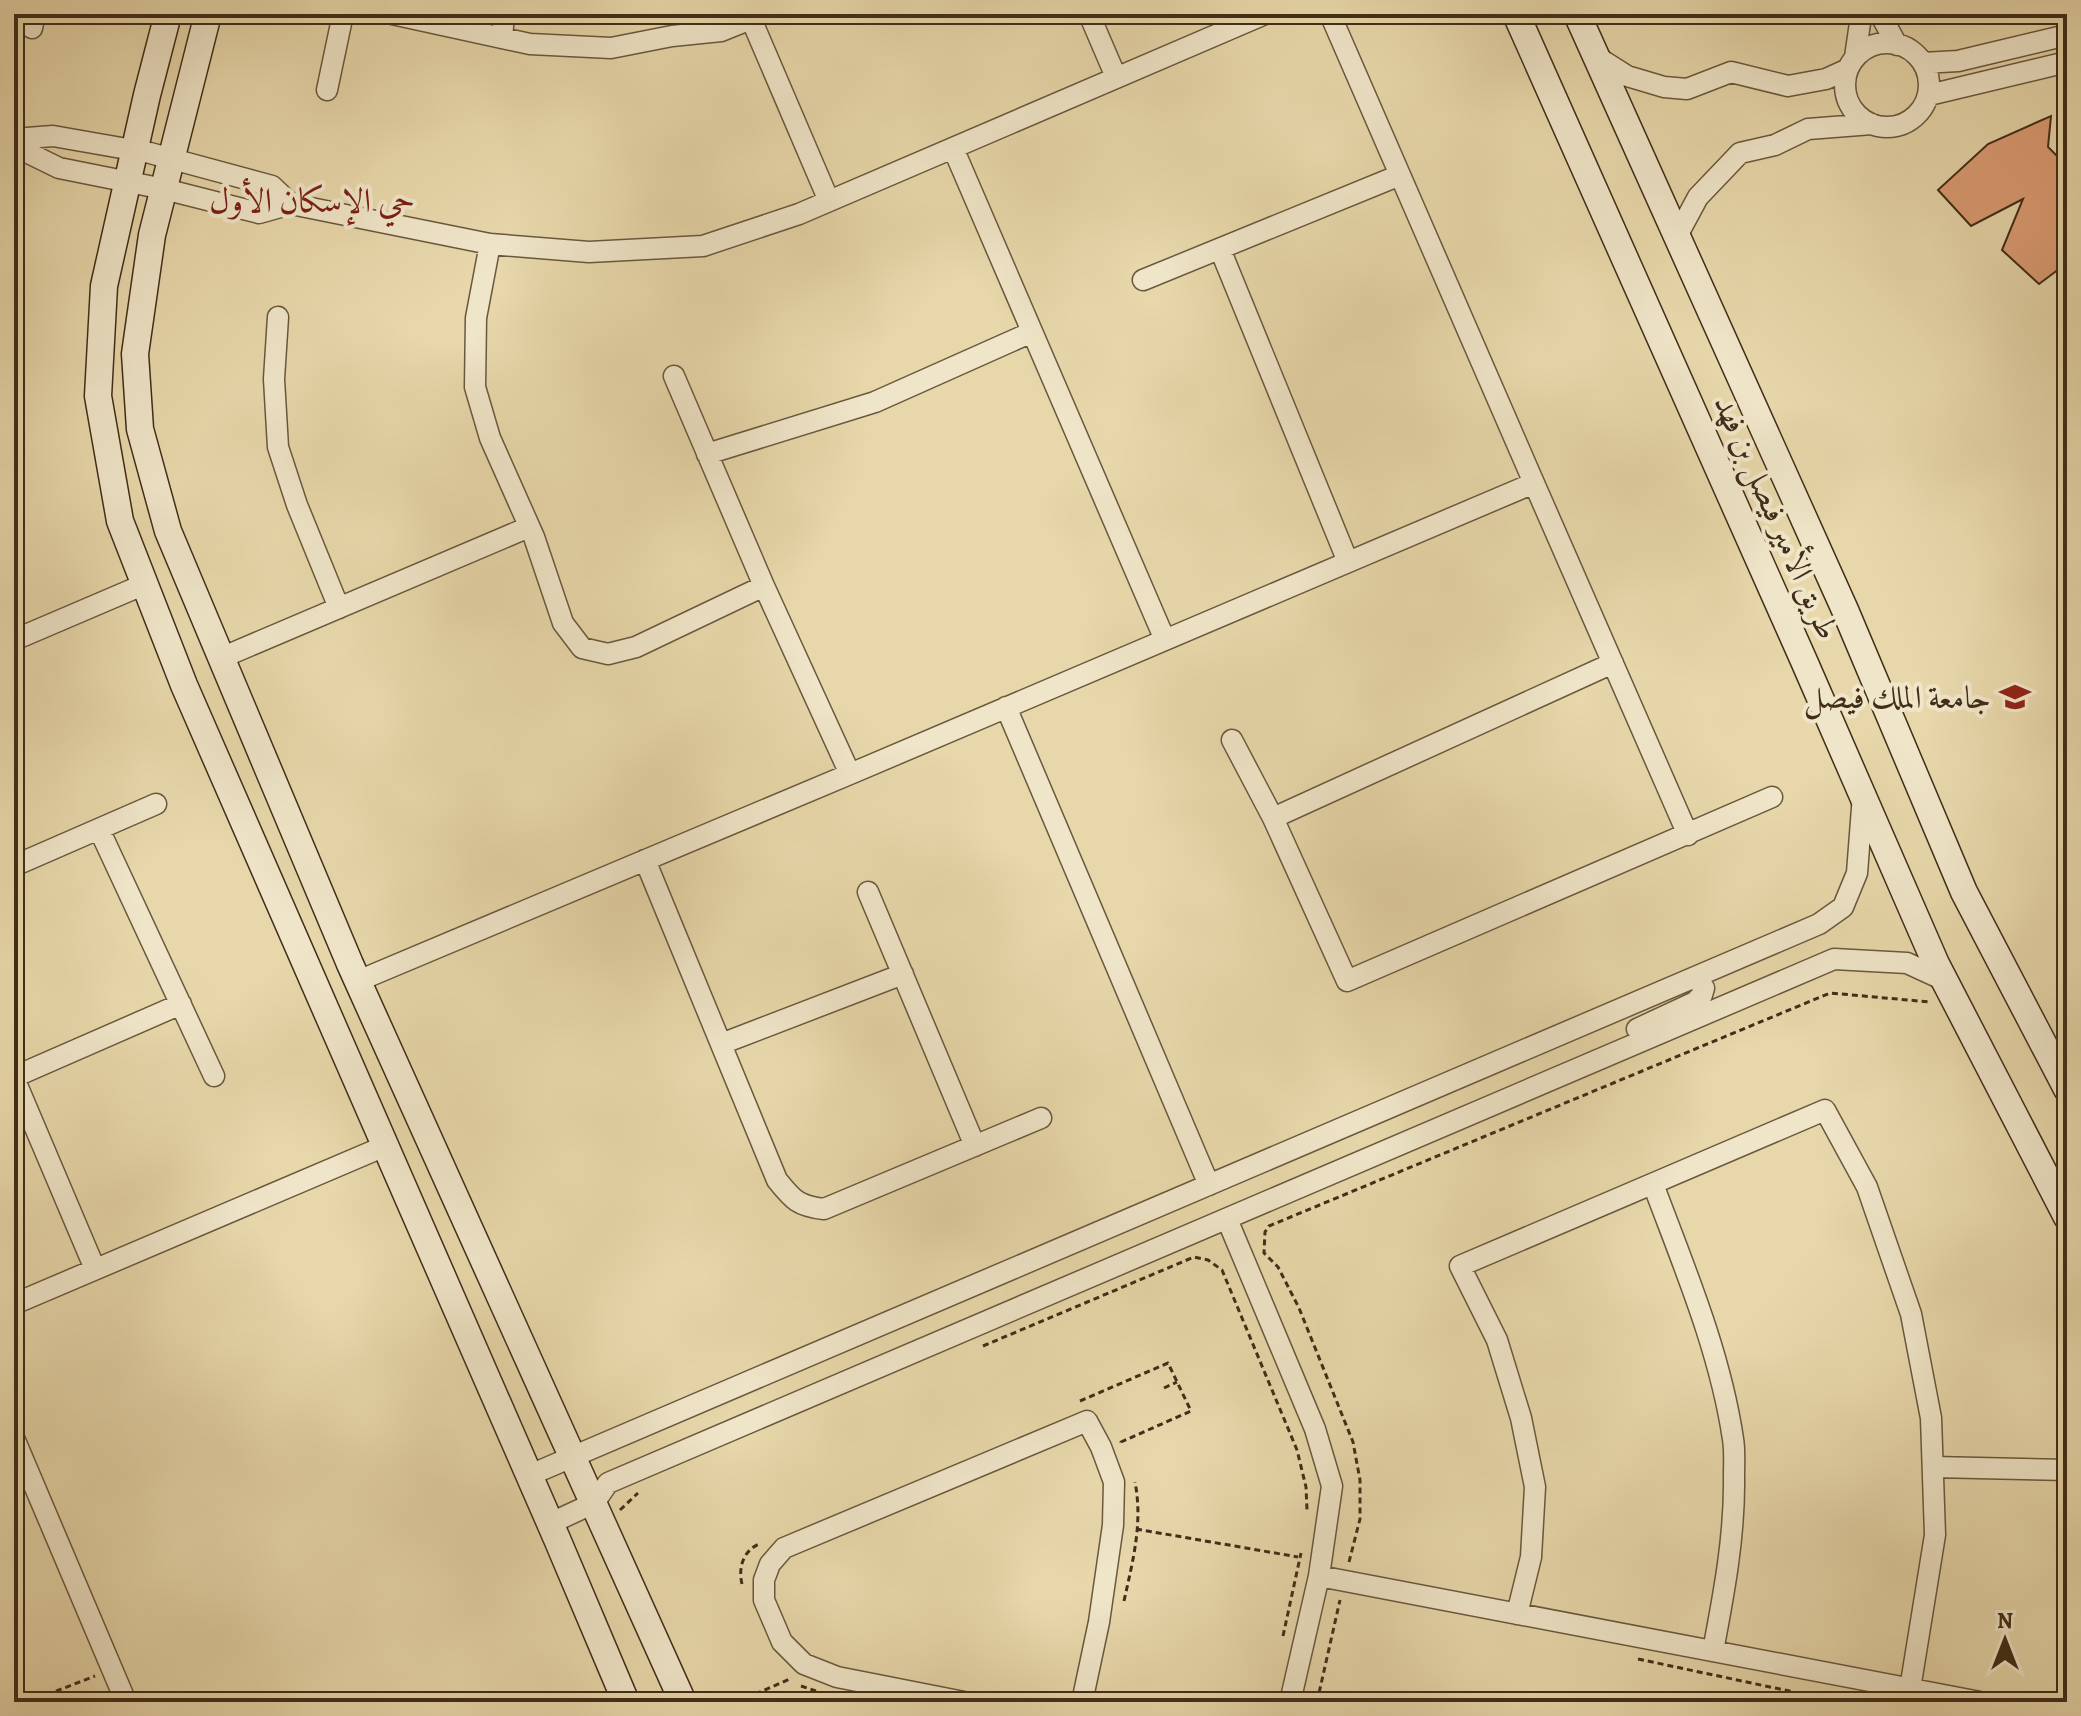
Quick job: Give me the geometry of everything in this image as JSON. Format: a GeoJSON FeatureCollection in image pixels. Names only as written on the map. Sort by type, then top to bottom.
{"type":"FeatureCollection","features":[{"type":"Feature","properties":{"kind":"main road"},"geometry":{"type":"LineString","coordinates":[[168,14],[104,286],[98,396],[120,521],[184,685],[551,1523],[626,1702]]}},
{"type":"Feature","properties":{"kind":"main road"},"geometry":{"type":"LineString","coordinates":[[208,14],[152,235],[135,354],[140,429],[168,531],[358,981],[683,1702]]}},
{"type":"Feature","properties":{"kind":"main road","name":"طريق الأمير فيصل بن فهد"},"geometry":{"type":"LineString","coordinates":[[1516,14],[1863,795],[1942,991],[2067,1217]]}},
{"type":"Feature","properties":{"kind":"main road","name":"طريق الأمير فيصل بن فهد"},"geometry":{"type":"LineString","coordinates":[[1577,14],[1845,610],[1964,892],[2067,1089]]}},
{"type":"Feature","properties":{"kind":"street"},"geometry":{"type":"LineString","coordinates":[[327,90],[343,14]]}},
{"type":"Feature","properties":{"kind":"street"},"geometry":{"type":"LineString","coordinates":[[392,14],[530,44],[611,48],[672,36],[721,31],[750,16],[829,201]]}},
{"type":"Feature","properties":{"kind":"street"},"geometry":{"type":"LineString","coordinates":[[502,38],[504,14]]}},
{"type":"Feature","properties":{"kind":"street"},"geometry":{"type":"LineString","coordinates":[[1089,14],[1116,77]]}},
{"type":"Feature","properties":{"kind":"street"},"geometry":{"type":"LineString","coordinates":[[14,146],[59,168],[164,189],[259,213],[291,204],[490,244],[589,252],[703,246],[799,214],[1265,14]]}},
{"type":"Feature","properties":{"kind":"street"},"geometry":{"type":"LineString","coordinates":[[1330,14],[1688,835]]}},
{"type":"Feature","properties":{"kind":"street"},"geometry":{"type":"LineString","coordinates":[[1859,14],[1852,63],[1845,82],[1846,95],[1851,107],[1872,124]]}},
{"type":"Feature","properties":{"kind":"street"},"geometry":{"type":"LineString","coordinates":[[1880,14],[1897,45]]}},
{"type":"Feature","properties":{"kind":"street"},"geometry":{"type":"LineString","coordinates":[[1923,63],[1958,61],[2067,35]]}},
{"type":"Feature","properties":{"kind":"street"},"geometry":{"type":"LineString","coordinates":[[1597,57],[1627,76],[1664,87],[1687,89],[1731,72],[1788,86],[1826,79],[1852,63],[1866,49],[1878,44],[1906,47],[1923,63],[1930,81],[1929,95],[1913,119],[1886,127],[1872,124],[1808,129],[1775,145],[1740,153],[1698,197],[1677,236]]}},
{"type":"Feature","properties":{"kind":"street"},"geometry":{"type":"LineString","coordinates":[[1929,95],[2067,62]]}},
{"type":"Feature","properties":{"kind":"street"},"geometry":{"type":"LineString","coordinates":[[14,139],[53,136],[135,150],[272,186],[291,204]]}},
{"type":"Feature","properties":{"kind":"street"},"geometry":{"type":"LineString","coordinates":[[953,148],[1165,640]]}},
{"type":"Feature","properties":{"kind":"street"},"geometry":{"type":"LineString","coordinates":[[1143,280],[1400,175]]}},
{"type":"Feature","properties":{"kind":"street"},"geometry":{"type":"LineString","coordinates":[[490,244],[476,318],[475,387],[490,438],[529,527],[563,623],[582,648],[608,654],[636,647],[764,586]]}},
{"type":"Feature","properties":{"kind":"street"},"geometry":{"type":"LineString","coordinates":[[1220,249],[1348,562]]}},
{"type":"Feature","properties":{"kind":"street"},"geometry":{"type":"LineString","coordinates":[[278,317],[274,379],[278,447],[297,505],[339,608]]}},
{"type":"Feature","properties":{"kind":"street"},"geometry":{"type":"LineString","coordinates":[[707,454],[875,402],[1032,332]]}},
{"type":"Feature","properties":{"kind":"street"},"geometry":{"type":"LineString","coordinates":[[674,376],[764,586],[850,774]]}},
{"type":"Feature","properties":{"kind":"street"},"geometry":{"type":"LineString","coordinates":[[358,981],[1534,483]]}},
{"type":"Feature","properties":{"kind":"street"},"geometry":{"type":"LineString","coordinates":[[221,658],[529,527]]}},
{"type":"Feature","properties":{"kind":"street"},"geometry":{"type":"LineString","coordinates":[[14,640],[145,584]]}},
{"type":"Feature","properties":{"kind":"street"},"geometry":{"type":"LineString","coordinates":[[1273,818],[1613,663]]}},
{"type":"Feature","properties":{"kind":"street"},"geometry":{"type":"LineString","coordinates":[[1006,707],[1209,1185]]}},
{"type":"Feature","properties":{"kind":"street"},"geometry":{"type":"LineString","coordinates":[[1232,740],[1273,818],[1347,981],[1772,797]]}},
{"type":"Feature","properties":{"kind":"street"},"geometry":{"type":"LineString","coordinates":[[530,1475],[1819,924],[1843,907],[1857,873],[1863,795]]}},
{"type":"Feature","properties":{"kind":"street"},"geometry":{"type":"LineString","coordinates":[[15,864],[156,804]]}},
{"type":"Feature","properties":{"kind":"street"},"geometry":{"type":"LineString","coordinates":[[99,829],[214,1076]]}},
{"type":"Feature","properties":{"kind":"street"},"geometry":{"type":"LineString","coordinates":[[645,860],[777,1180],[793,1200],[806,1207],[824,1209],[1041,1118]]}},
{"type":"Feature","properties":{"kind":"street"},"geometry":{"type":"LineString","coordinates":[[868,892],[975,1146]]}},
{"type":"Feature","properties":{"kind":"street"},"geometry":{"type":"LineString","coordinates":[[551,1523],[594,1503],[608,1483],[1834,959],[1907,963],[1942,991]]}},
{"type":"Feature","properties":{"kind":"street"},"geometry":{"type":"LineString","coordinates":[[721,1044],[903,974]]}},
{"type":"Feature","properties":{"kind":"street"},"geometry":{"type":"LineString","coordinates":[[1600,1059],[1628,1033],[1695,1002],[1704,988],[1696,977]]}},
{"type":"Feature","properties":{"kind":"street"},"geometry":{"type":"LineString","coordinates":[[95,1269],[14,1078],[181,1004]]}},
{"type":"Feature","properties":{"kind":"street"},"geometry":{"type":"LineString","coordinates":[[1517,1614],[1531,1557],[1535,1487],[1521,1418],[1497,1340],[1460,1266],[1825,1110],[1867,1187],[1911,1314],[1931,1418],[1935,1535],[1910,1689]]}},
{"type":"Feature","properties":{"kind":"street"},"geometry":{"type":"LineString","coordinates":[[14,1304],[385,1146]]}},
{"type":"Feature","properties":{"kind":"street"},"geometry":{"type":"LineString","coordinates":[[1653,1184],[1691,1284],[1721,1380],[1734,1442],[1735,1506],[1713,1651]]}},
{"type":"Feature","properties":{"kind":"street"},"geometry":{"type":"LineString","coordinates":[[1227,1219],[1315,1429],[1332,1486],[1320,1569],[1290,1702]]}},
{"type":"Feature","properties":{"kind":"street"},"geometry":{"type":"LineString","coordinates":[[964,1702],[837,1677],[804,1664],[782,1642],[764,1600],[764,1580],[770,1564],[784,1548],[1087,1421],[1114,1482],[1113,1525],[1099,1622],[1082,1702]]}},
{"type":"Feature","properties":{"kind":"street"},"geometry":{"type":"LineString","coordinates":[[14,1438],[126,1702]]}},
{"type":"Feature","properties":{"kind":"street"},"geometry":{"type":"LineString","coordinates":[[1933,1467],[2067,1470]]}},
{"type":"Feature","properties":{"kind":"street"},"geometry":{"type":"LineString","coordinates":[[1320,1569],[1344,1581],[1980,1702]]}},
{"type":"Feature","properties":{"kind":"path"},"geometry":{"type":"LineString","coordinates":[[1317,1702],[1360,1519],[1360,1480],[1353,1442],[1299,1308],[1278,1267],[1264,1253],[1265,1232],[1269,1226],[1830,993],[1942,991]]}},
{"type":"Feature","properties":{"kind":"path"},"geometry":{"type":"LineString","coordinates":[[1071,1405],[1168,1363],[1191,1411],[1121,1442],[1124,1447]]}},
{"type":"Feature","properties":{"kind":"path"},"geometry":{"type":"LineString","coordinates":[[1164,1388],[1177,1382]]}},
{"type":"Feature","properties":{"kind":"path"},"geometry":{"type":"LineString","coordinates":[[1122,1610],[1137,1529],[1139,1505],[1135,1479]]}},
{"type":"Feature","properties":{"kind":"path"},"geometry":{"type":"LineString","coordinates":[[1113,1525],[1320,1569]]}},
{"type":"Feature","properties":{"kind":"path"},"geometry":{"type":"LineString","coordinates":[[744,1589],[740,1575],[742,1559],[752,1547],[766,1541]]}},
{"type":"Feature","properties":{"kind":"path"},"geometry":{"type":"LineString","coordinates":[[28,1702],[112,1669]]}},
{"type":"Feature","properties":{"kind":"path"},"geometry":{"type":"LineString","coordinates":[[737,1702],[792,1678],[804,1688],[817,1692]]}},
{"type":"Feature","properties":{"kind":"building"},"geometry":{"type":"Polygon","coordinates":[[[2051,116],[2048,147],[2067,166],[2067,263],[2039,284],[2002,250],[2023,199],[1971,226],[1938,190],[1988,144],[2051,116]]]}},
{"type":"Feature","properties":{"kind":"place","name":"جامعة الملك فيصل"},"geometry":{"type":"Point","coordinates":[2015,697]}},
{"type":"Feature","properties":{"kind":"district","name":"حي الإسكان الأول"},"geometry":{"type":"Point","coordinates":[312,200]}}]}
